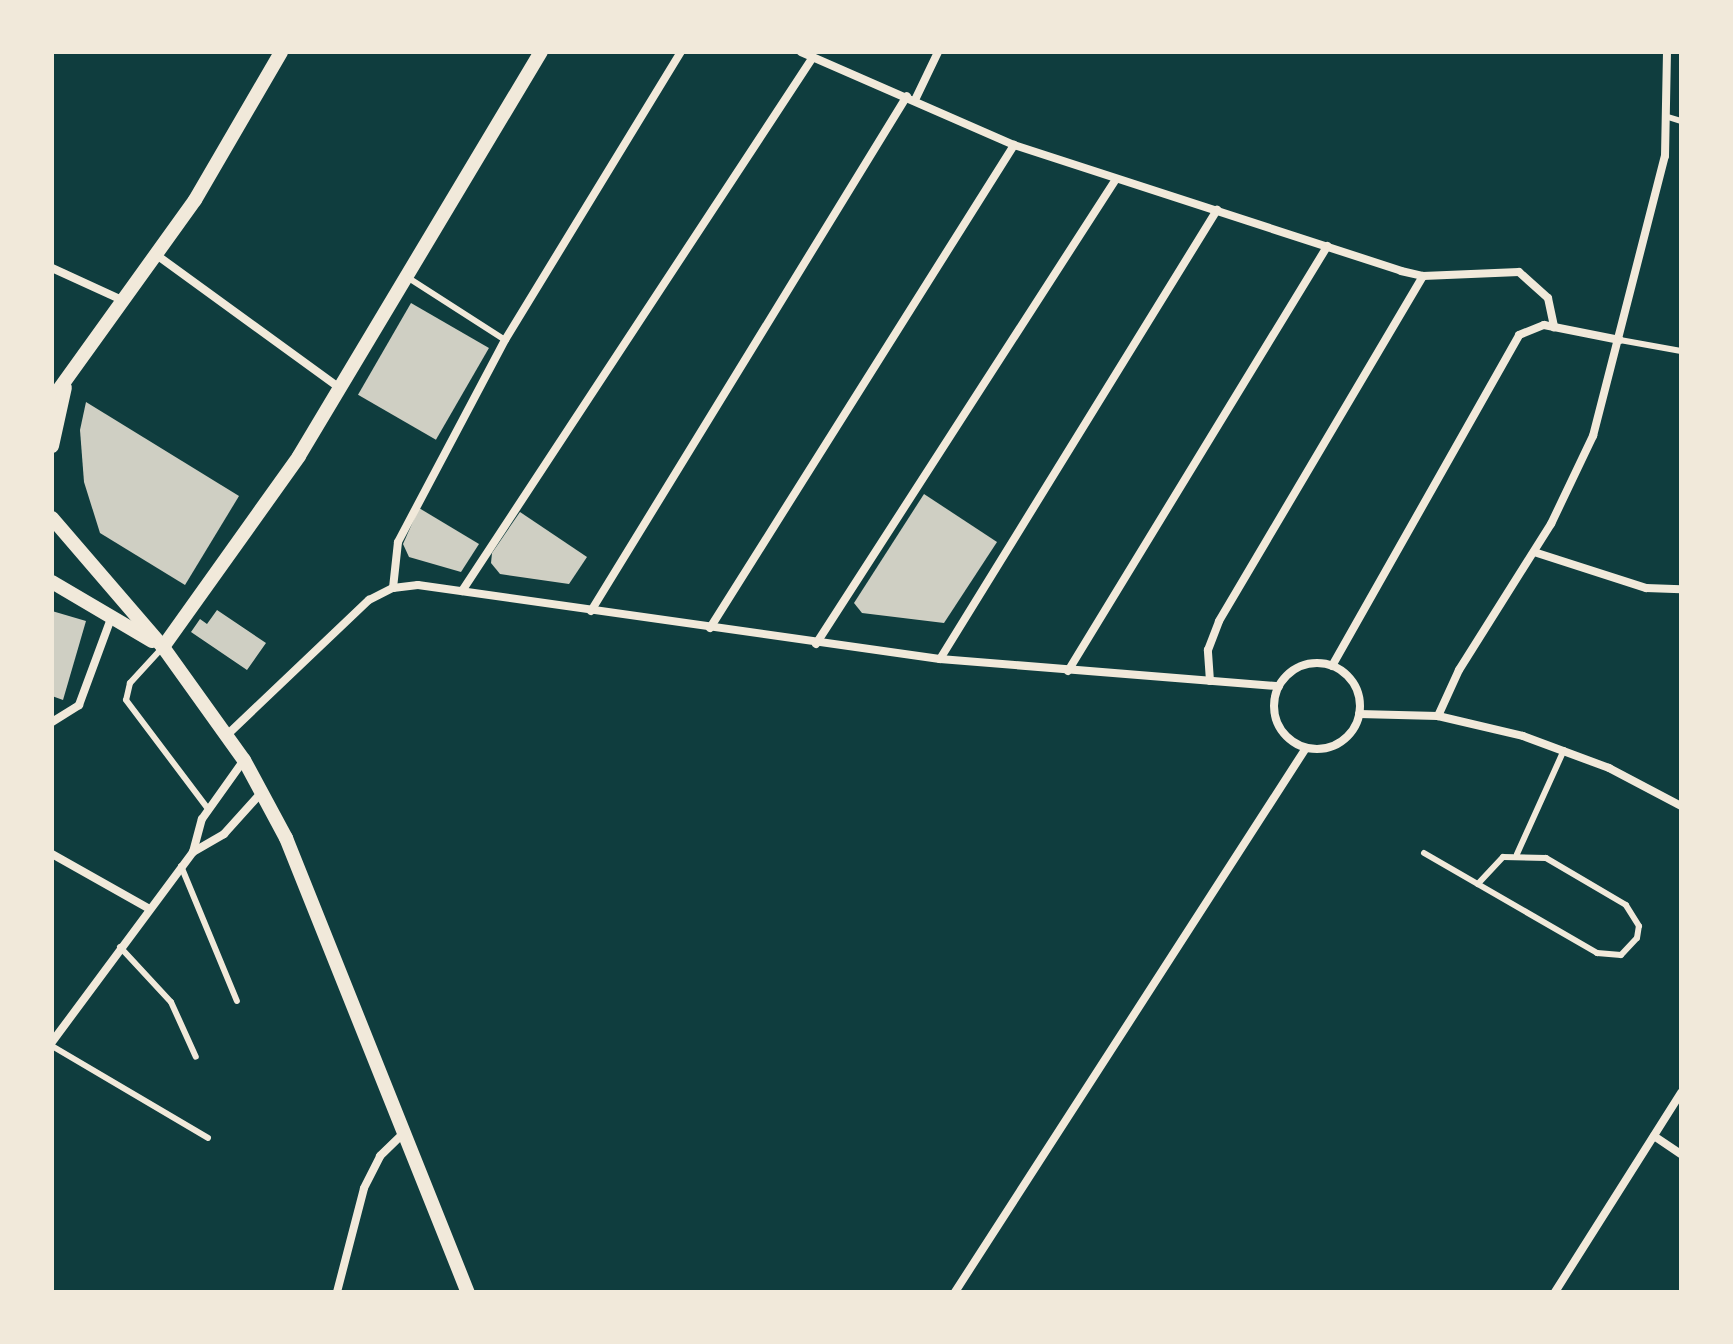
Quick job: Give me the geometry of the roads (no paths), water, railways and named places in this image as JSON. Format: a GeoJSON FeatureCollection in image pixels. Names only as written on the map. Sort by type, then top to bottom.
{"type":"FeatureCollection","features":[{"type":"Feature","properties":{"kind":"street"},"geometry":{"type":"LineString","coordinates":[[52,399],[158,256],[232,142],[281,52]]}},
{"type":"Feature","properties":{"kind":"street"},"geometry":{"type":"LineString","coordinates":[[163,647],[299,456],[541,52]]}},
{"type":"Feature","properties":{"kind":"street"},"geometry":{"type":"LineString","coordinates":[[393,588],[398,542],[505,340],[681,52]]}},
{"type":"Feature","properties":{"kind":"street"},"geometry":{"type":"LineString","coordinates":[[801,52],[1014,145],[1423,276],[1519,272],[1548,298],[1554,327]]}},
{"type":"Feature","properties":{"kind":"street"},"geometry":{"type":"LineString","coordinates":[[591,611],[938,52]]}},
{"type":"Feature","properties":{"kind":"street"},"geometry":{"type":"LineString","coordinates":[[1438,716],[1459,670],[1534,552],[1593,436],[1665,156],[1667,52]]}},
{"type":"Feature","properties":{"kind":"street"},"geometry":{"type":"LineString","coordinates":[[462,591],[813,57]]}},
{"type":"Feature","properties":{"kind":"street"},"geometry":{"type":"LineString","coordinates":[[710,628],[1014,145]]}},
{"type":"Feature","properties":{"kind":"street"},"geometry":{"type":"LineString","coordinates":[[816,644],[1116,179]]}},
{"type":"Feature","properties":{"kind":"street"},"geometry":{"type":"LineString","coordinates":[[940,659],[1217,210]]}},
{"type":"Feature","properties":{"kind":"street"},"geometry":{"type":"LineString","coordinates":[[1068,671],[1327,246]]}},
{"type":"Feature","properties":{"kind":"street"},"geometry":{"type":"LineString","coordinates":[[158,256],[340,388]]}},
{"type":"Feature","properties":{"kind":"street"},"geometry":{"type":"LineString","coordinates":[[52,268],[126,301]]}},
{"type":"Feature","properties":{"kind":"street"},"geometry":{"type":"LineString","coordinates":[[1210,681],[1208,650],[1219,621],[1423,276]]}},
{"type":"Feature","properties":{"kind":"street"},"geometry":{"type":"LineString","coordinates":[[1332,666],[1513,342],[1526,329],[1554,327],[1620,340]]}},
{"type":"Feature","properties":{"kind":"street"},"geometry":{"type":"LineString","coordinates":[[52,446],[67,375]]}},
{"type":"Feature","properties":{"kind":"street"},"geometry":{"type":"LineString","coordinates":[[52,518],[163,647],[227,735],[262,792],[286,838],[468,1292]]}},
{"type":"Feature","properties":{"kind":"street"},"geometry":{"type":"LineString","coordinates":[[1534,552],[1654,590],[1681,589]]}},
{"type":"Feature","properties":{"kind":"street"},"geometry":{"type":"LineString","coordinates":[[52,582],[163,647]]}},
{"type":"Feature","properties":{"kind":"street"},"geometry":{"type":"LineString","coordinates":[[227,735],[359,608],[393,588],[418,585],[816,644],[940,659],[1279,686]]}},
{"type":"Feature","properties":{"kind":"street"},"geometry":{"type":"LineString","coordinates":[[52,722],[79,705],[112,616]]}},
{"type":"Feature","properties":{"kind":"street"},"geometry":{"type":"LineString","coordinates":[[1332,666],[1357,691],[1359,714],[1355,728],[1334,746],[1306,748],[1277,724],[1274,711],[1279,686],[1296,669],[1332,666]]}},
{"type":"Feature","properties":{"kind":"street"},"geometry":{"type":"LineString","coordinates":[[1359,714],[1438,716],[1564,750],[1681,806]]}},
{"type":"Feature","properties":{"kind":"street"},"geometry":{"type":"LineString","coordinates":[[955,1292],[1306,748]]}},
{"type":"Feature","properties":{"kind":"street"},"geometry":{"type":"LineString","coordinates":[[193,852],[208,809],[244,760]]}},
{"type":"Feature","properties":{"kind":"street"},"geometry":{"type":"LineString","coordinates":[[52,1044],[181,866],[193,852],[224,834],[262,792]]}},
{"type":"Feature","properties":{"kind":"street"},"geometry":{"type":"LineString","coordinates":[[52,854],[148,908]]}},
{"type":"Feature","properties":{"kind":"street"},"geometry":{"type":"LineString","coordinates":[[1555,1292],[1681,1093]]}},
{"type":"Feature","properties":{"kind":"street"},"geometry":{"type":"LineString","coordinates":[[337,1292],[367,1180],[380,1156],[406,1131]]}},
{"type":"Feature","properties":{"kind":"street"},"geometry":{"type":"LineString","coordinates":[[1654,1136],[1681,1154]]}},
{"type":"Feature","properties":{"kind":"lane"},"geometry":{"type":"LineString","coordinates":[[1668,117],[1681,121]]}},
{"type":"Feature","properties":{"kind":"lane"},"geometry":{"type":"LineString","coordinates":[[406,276],[505,340]]}},
{"type":"Feature","properties":{"kind":"lane"},"geometry":{"type":"LineString","coordinates":[[1620,340],[1681,351]]}},
{"type":"Feature","properties":{"kind":"lane"},"geometry":{"type":"LineString","coordinates":[[163,647],[130,683],[126,700],[208,809]]}},
{"type":"Feature","properties":{"kind":"lane"},"geometry":{"type":"LineString","coordinates":[[1517,854],[1564,750]]}},
{"type":"Feature","properties":{"kind":"lane"},"geometry":{"type":"LineString","coordinates":[[1424,853],[1597,953],[1609,957],[1631,949],[1639,926],[1626,905],[1546,858],[1517,854],[1492,863],[1478,884]]}},
{"type":"Feature","properties":{"kind":"lane"},"geometry":{"type":"LineString","coordinates":[[181,866],[237,1001]]}},
{"type":"Feature","properties":{"kind":"lane"},"geometry":{"type":"LineString","coordinates":[[120,947],[171,1002],[196,1057]]}},
{"type":"Feature","properties":{"kind":"lane"},"geometry":{"type":"LineString","coordinates":[[52,1044],[208,1138]]}}]}
